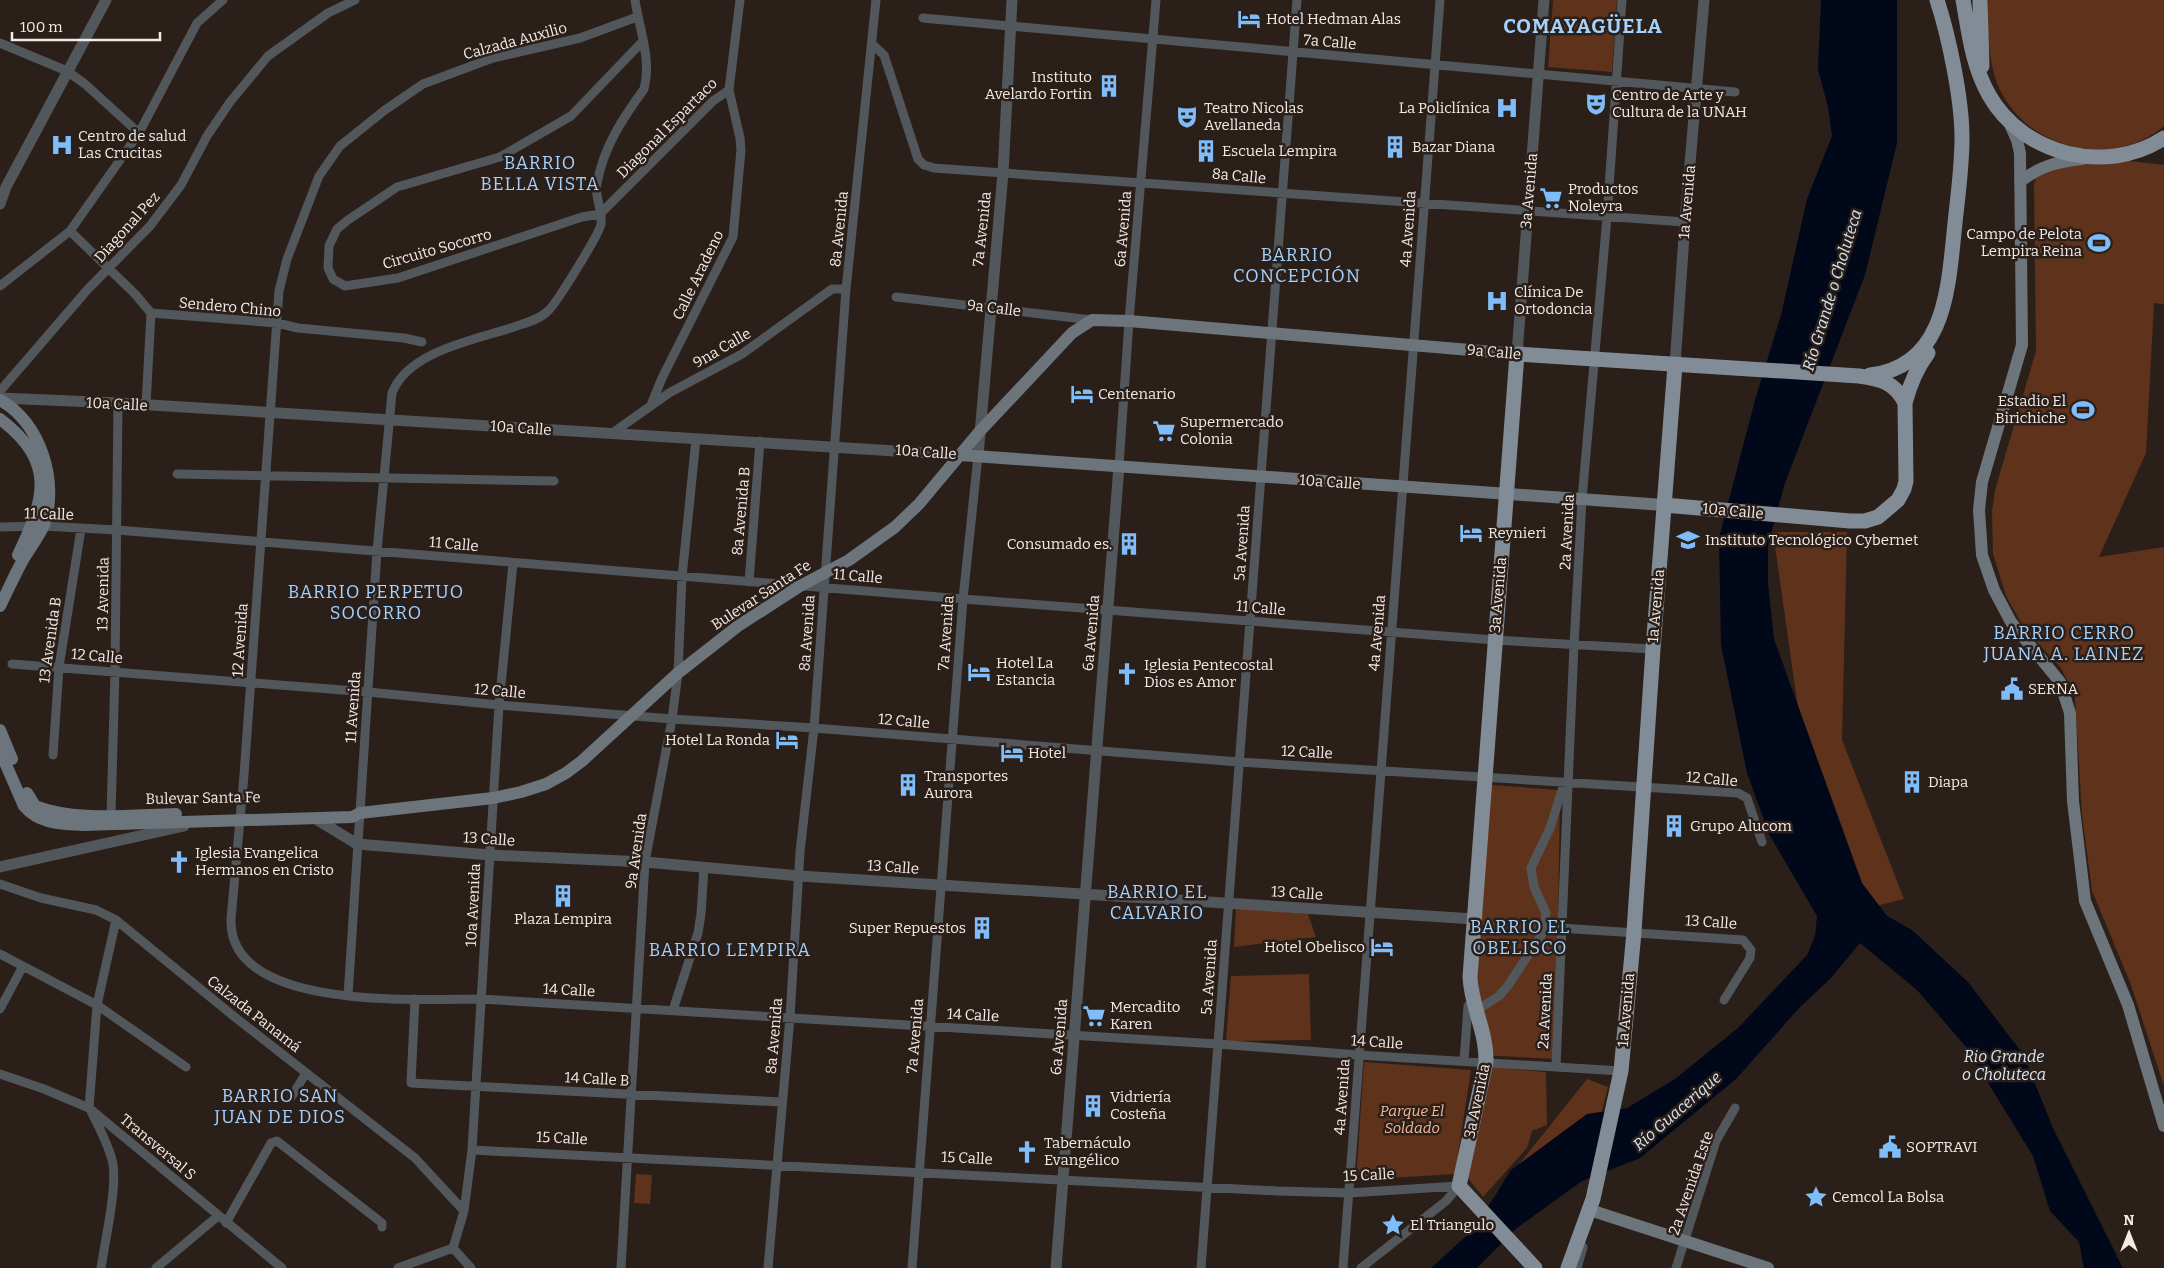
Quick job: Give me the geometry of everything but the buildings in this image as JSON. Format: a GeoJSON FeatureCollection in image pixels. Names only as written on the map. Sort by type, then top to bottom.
{"type":"FeatureCollection","features":[{"type":"Feature","properties":{"kind":"main road"},"geometry":{"type":"LineString","coordinates":[[1854,376],[1881,374],[1912,359],[1924,347],[1940,320],[1946,302],[1962,138],[1952,63],[1937,0]]}},
{"type":"Feature","properties":{"kind":"main road","name":"10a Calle"},"geometry":{"type":"LineString","coordinates":[[960,454],[1850,521],[1865,521],[1878,517],[1898,500],[1904,489],[1906,481],[1906,403],[1914,374],[1946,324],[1952,305],[1968,160],[1968,118],[1959,61],[1946,0]]}},
{"type":"Feature","properties":{"kind":"main road"},"geometry":{"type":"LineString","coordinates":[[1963,0],[1972,50],[1983,83],[2008,120],[2017,140],[2020,153],[2022,345],[1982,482],[1979,510],[1982,555],[1994,590],[2011,622],[2060,682],[2068,705],[2070,713],[2073,801],[2085,902],[2128,1005],[2164,1126]]}},
{"type":"Feature","properties":{"kind":"main road"},"geometry":{"type":"LineString","coordinates":[[1980,0],[1983,83]]}},
{"type":"Feature","properties":{"kind":"main road"},"geometry":{"type":"LineString","coordinates":[[2008,120],[2026,135],[2048,147],[2071,154],[2095,157]]}},
{"type":"Feature","properties":{"kind":"main road"},"geometry":{"type":"LineString","coordinates":[[2020,182],[2035,171],[2052,163],[2117,156],[2137,151],[2164,138]]}},
{"type":"Feature","properties":{"kind":"main road"},"geometry":{"type":"LineString","coordinates":[[1092,320],[1129,321]]}},
{"type":"Feature","properties":{"kind":"main road","name":"Bulevar Santa Fe"},"geometry":{"type":"LineString","coordinates":[[46,816],[66,814],[186,814],[316,819],[352,817],[360,813],[493,798],[546,784],[582,761],[678,673],[738,626],[800,586],[849,560],[895,527],[919,504],[980,431],[1072,333],[1092,320]]}},
{"type":"Feature","properties":{"kind":"main road","name":"9a Calle"},"geometry":{"type":"LineString","coordinates":[[1129,321],[1517,354],[1854,376]]}},
{"type":"Feature","properties":{"kind":"main road","name":"3a Avenida"},"geometry":{"type":"LineString","coordinates":[[1464,1191],[1486,1062],[1487,1046],[1472,1010],[1470,989],[1517,354]]}},
{"type":"Feature","properties":{"kind":"main road","name":"1a Avenida"},"geometry":{"type":"LineString","coordinates":[[1568,1268],[1588,1211],[1620,1076],[1634,932],[1675,365]]}},
{"type":"Feature","properties":{"kind":"main road"},"geometry":{"type":"LineString","coordinates":[[1854,376],[1884,380],[1901,393],[1906,403]]}},
{"type":"Feature","properties":{"kind":"main road"},"geometry":{"type":"LineString","coordinates":[[0,399],[10,406],[30,429],[46,464],[49,501],[0,606]]}},
{"type":"Feature","properties":{"kind":"main road"},"geometry":{"type":"LineString","coordinates":[[0,419],[23,440],[34,456],[40,476],[41,500],[37,526],[0,592]]}},
{"type":"Feature","properties":{"kind":"main road"},"geometry":{"type":"LineString","coordinates":[[0,730],[29,799],[46,816]]}},
{"type":"Feature","properties":{"kind":"main road"},"geometry":{"type":"LineString","coordinates":[[0,751],[24,806],[30,814],[46,816]]}},
{"type":"Feature","properties":{"kind":"main road","name":"Bulevar Santa Fe"},"geometry":{"type":"LineString","coordinates":[[46,816],[83,826],[209,822],[240,817],[351,810],[360,813]]}},
{"type":"Feature","properties":{"kind":"main road"},"geometry":{"type":"LineString","coordinates":[[1464,1191],[1535,1268]]}},
{"type":"Feature","properties":{"kind":"main road"},"geometry":{"type":"LineString","coordinates":[[1588,1211],[1768,1268]]}},
{"type":"Feature","properties":{"kind":"street"},"geometry":{"type":"LineString","coordinates":[[0,204],[6,187],[106,0]]}},
{"type":"Feature","properties":{"kind":"street"},"geometry":{"type":"LineString","coordinates":[[0,286],[70,231],[139,133],[197,23],[223,0]]}},
{"type":"Feature","properties":{"kind":"street","name":"Diagonal Pez"},"geometry":{"type":"LineString","coordinates":[[0,391],[88,289],[150,226],[181,185],[207,136],[230,102],[268,56],[328,13],[355,0]]}},
{"type":"Feature","properties":{"kind":"street"},"geometry":{"type":"LineString","coordinates":[[389,420],[392,393],[395,385],[411,367],[428,355],[525,324],[548,311],[597,234],[601,224],[596,191],[606,153],[620,123],[644,89],[646,83],[647,64],[635,0]]}},
{"type":"Feature","properties":{"kind":"street","name":"Diagonal Espartaco"},"geometry":{"type":"LineString","coordinates":[[600,214],[713,101],[728,90],[740,0]]}},
{"type":"Feature","properties":{"kind":"street"},"geometry":{"type":"LineString","coordinates":[[871,0],[875,13]]}},
{"type":"Feature","properties":{"kind":"street","name":"8a Avenida"},"geometry":{"type":"LineString","coordinates":[[768,1268],[781,1102],[790,1017],[800,852],[814,728],[846,289],[873,45],[876,0]]}},
{"type":"Feature","properties":{"kind":"street","name":"7a Avenida"},"geometry":{"type":"LineString","coordinates":[[912,1268],[964,600],[1003,173],[1012,0]]}},
{"type":"Feature","properties":{"kind":"street","name":"6a Avenida"},"geometry":{"type":"LineString","coordinates":[[1056,1268],[1129,321],[1156,0]]}},
{"type":"Feature","properties":{"kind":"street","name":"5a Avenida"},"geometry":{"type":"LineString","coordinates":[[1201,1268],[1297,0]]}},
{"type":"Feature","properties":{"kind":"street","name":"4a Avenida"},"geometry":{"type":"LineString","coordinates":[[1343,1268],[1440,0]]}},
{"type":"Feature","properties":{"kind":"street","name":"3a Avenida"},"geometry":{"type":"LineString","coordinates":[[1517,354],[1526,210],[1544,0]]}},
{"type":"Feature","properties":{"kind":"street","name":"2a Avenida"},"geometry":{"type":"LineString","coordinates":[[1556,1066],[1566,782],[1582,500],[1607,217],[1622,0]]}},
{"type":"Feature","properties":{"kind":"street","name":"1a Avenida"},"geometry":{"type":"LineString","coordinates":[[1675,365],[1704,0]]}},
{"type":"Feature","properties":{"kind":"street","name":"Calzada Auxilio"},"geometry":{"type":"LineString","coordinates":[[277,323],[279,291],[290,251],[319,176],[340,146],[385,110],[423,84],[493,58],[580,38],[638,17]]}},
{"type":"Feature","properties":{"kind":"street","name":"7a Calle"},"geometry":{"type":"LineString","coordinates":[[923,18],[1735,92]]}},
{"type":"Feature","properties":{"kind":"street","name":"Circuito Socorro"},"geometry":{"type":"LineString","coordinates":[[600,214],[582,217],[398,278],[345,286],[333,279],[328,268],[327,256],[329,246],[337,228],[348,220],[397,186],[500,157],[564,120],[587,101],[606,78],[643,41]]}},
{"type":"Feature","properties":{"kind":"street"},"geometry":{"type":"LineString","coordinates":[[0,42],[67,72],[85,84],[139,133]]}},
{"type":"Feature","properties":{"kind":"street","name":"8a Calle"},"geometry":{"type":"LineString","coordinates":[[873,45],[884,55],[918,159],[924,165],[934,168],[1685,222]]}},
{"type":"Feature","properties":{"kind":"street","name":"Calle Aradeno"},"geometry":{"type":"LineString","coordinates":[[650,405],[735,233],[741,150],[740,138],[728,90]]}},
{"type":"Feature","properties":{"kind":"street"},"geometry":{"type":"LineString","coordinates":[[70,231],[135,294],[151,313],[146,405]]}},
{"type":"Feature","properties":{"kind":"street","name":"9na Calle"},"geometry":{"type":"LineString","coordinates":[[611,434],[650,405],[742,354],[832,289],[846,289]]}},
{"type":"Feature","properties":{"kind":"street","name":"9a Calle"},"geometry":{"type":"LineString","coordinates":[[896,297],[1092,320]]}},
{"type":"Feature","properties":{"kind":"street","name":"Sendero Chino"},"geometry":{"type":"LineString","coordinates":[[151,313],[277,323],[298,328],[404,338],[422,342]]}},
{"type":"Feature","properties":{"kind":"street","name":"12 Avenida"},"geometry":{"type":"LineString","coordinates":[[244,956],[233,941],[231,927],[277,323]]}},
{"type":"Feature","properties":{"kind":"street","name":"10a Calle"},"geometry":{"type":"LineString","coordinates":[[0,399],[118,403],[960,454]]}},
{"type":"Feature","properties":{"kind":"street","name":"13 Avenida"},"geometry":{"type":"LineString","coordinates":[[111,815],[115,671],[118,403]]}},
{"type":"Feature","properties":{"kind":"street","name":"11 Avenida"},"geometry":{"type":"LineString","coordinates":[[348,996],[377,551],[389,420]]}},
{"type":"Feature","properties":{"kind":"street","name":"9a Avenida"},"geometry":{"type":"LineString","coordinates":[[621,1268],[646,862],[672,719],[678,673],[682,577],[696,439]]}},
{"type":"Feature","properties":{"kind":"street","name":"8a Avenida B"},"geometry":{"type":"LineString","coordinates":[[749,582],[760,441]]}},
{"type":"Feature","properties":{"kind":"street"},"geometry":{"type":"LineString","coordinates":[[176,474],[554,481]]}},
{"type":"Feature","properties":{"kind":"street","name":"11 Calle"},"geometry":{"type":"LineString","coordinates":[[0,527],[37,526],[117,530],[964,600],[1108,609],[1495,640],[1653,649]]}},
{"type":"Feature","properties":{"kind":"street","name":"13 Avenida B"},"geometry":{"type":"LineString","coordinates":[[53,755],[59,667],[80,529]]}},
{"type":"Feature","properties":{"kind":"street","name":"10a Avenida"},"geometry":{"type":"LineString","coordinates":[[453,1248],[464,1211],[472,1150],[498,705],[513,562]]}},
{"type":"Feature","properties":{"kind":"street","name":"12 Calle"},"geometry":{"type":"LineString","coordinates":[[12,664],[368,692],[672,719],[953,738],[1239,762],[1485,776],[1742,795],[1747,798],[1762,842]]}},
{"type":"Feature","properties":{"kind":"street"},"geometry":{"type":"LineString","coordinates":[[1464,1061],[1472,1010],[1499,996],[1542,936],[1546,913],[1534,887],[1531,868],[1550,828],[1566,782]]}},
{"type":"Feature","properties":{"kind":"street"},"geometry":{"type":"LineString","coordinates":[[128,837],[168,823],[186,814]]}},
{"type":"Feature","properties":{"kind":"street","name":"13 Calle"},"geometry":{"type":"LineString","coordinates":[[316,819],[357,844],[490,855],[646,862],[800,876],[1474,919]]}},
{"type":"Feature","properties":{"kind":"street"},"geometry":{"type":"LineString","coordinates":[[0,867],[128,837],[209,822]]}},
{"type":"Feature","properties":{"kind":"street"},"geometry":{"type":"LineString","coordinates":[[673,1010],[698,933],[704,867]]}},
{"type":"Feature","properties":{"kind":"street","name":"Calzada Panamá"},"geometry":{"type":"LineString","coordinates":[[0,884],[41,898],[96,910],[116,920],[415,1158],[464,1211]]}},
{"type":"Feature","properties":{"kind":"street"},"geometry":{"type":"LineString","coordinates":[[101,1268],[113,1186],[113,1166],[108,1146],[90,1108],[97,1005],[116,920]]}},
{"type":"Feature","properties":{"kind":"street","name":"13 Calle"},"geometry":{"type":"LineString","coordinates":[[1545,927],[1743,940],[1751,950],[1750,958],[1724,1000]]}},
{"type":"Feature","properties":{"kind":"street"},"geometry":{"type":"LineString","coordinates":[[0,954],[97,1005],[186,1067]]}},
{"type":"Feature","properties":{"kind":"street","name":"14 Calle"},"geometry":{"type":"LineString","coordinates":[[244,956],[262,974],[295,988],[348,996],[481,999],[790,1017],[1218,1044],[1358,1055],[1556,1066],[1620,1076]]}},
{"type":"Feature","properties":{"kind":"street"},"geometry":{"type":"LineString","coordinates":[[0,1009],[23,966]]}},
{"type":"Feature","properties":{"kind":"street","name":"14 Calle B"},"geometry":{"type":"LineString","coordinates":[[415,999],[411,1083],[781,1102]]}},
{"type":"Feature","properties":{"kind":"street"},"geometry":{"type":"LineString","coordinates":[[292,1096],[306,1073]]}},
{"type":"Feature","properties":{"kind":"street","name":"Transversal S"},"geometry":{"type":"LineString","coordinates":[[0,1074],[44,1088],[90,1108],[282,1268]]}},
{"type":"Feature","properties":{"kind":"street","name":"2a Avenida Este"},"geometry":{"type":"LineString","coordinates":[[1676,1268],[1716,1141],[1735,1108]]}},
{"type":"Feature","properties":{"kind":"street"},"geometry":{"type":"LineString","coordinates":[[226,1223],[271,1143],[279,1141],[382,1223],[382,1227]]}},
{"type":"Feature","properties":{"kind":"street","name":"15 Calle"},"geometry":{"type":"LineString","coordinates":[[472,1150],[1350,1193],[1464,1191]]}},
{"type":"Feature","properties":{"kind":"street"},"geometry":{"type":"LineString","coordinates":[[1361,1268],[1446,1201],[1464,1191]]}},
{"type":"Feature","properties":{"kind":"street","name":"1a Avenida"},"geometry":{"type":"LineString","coordinates":[[1577,1268],[1590,1226],[1588,1211]]}},
{"type":"Feature","properties":{"kind":"street"},"geometry":{"type":"LineString","coordinates":[[156,1268],[218,1216]]}},
{"type":"Feature","properties":{"kind":"street"},"geometry":{"type":"LineString","coordinates":[[398,1268],[453,1248],[471,1268]]}},
{"type":"Feature","properties":{"kind":"green space"},"geometry":{"type":"Polygon","coordinates":[[[1553,0],[1617,0],[1612,72],[1548,67],[1553,0]]]}},
{"type":"Feature","properties":{"kind":"green space"},"geometry":{"type":"Polygon","coordinates":[[[1988,0],[2164,0],[2164,126],[2144,139],[2122,147],[2099,150],[2076,148],[2054,141],[2033,129],[2016,114],[1997,84],[1989,48],[1988,0]]]}},
{"type":"Feature","properties":{"kind":"green space"},"geometry":{"type":"Polygon","coordinates":[[[2130,161],[2164,165],[2164,304],[2154,303],[2146,453],[2099,557],[2164,547],[2164,1086],[2130,982],[2092,891],[2082,815],[2075,697],[2061,668],[2024,628],[2006,596],[1993,554],[1992,512],[1995,490],[2036,351],[2034,184],[2038,173],[2075,163],[2130,161]]]}},
{"type":"Feature","properties":{"kind":"green space"},"geometry":{"type":"Polygon","coordinates":[[[1773,532],[1847,532],[1842,740],[1904,899],[1869,908],[1803,743],[1773,532]]]}},
{"type":"Feature","properties":{"kind":"green space"},"geometry":{"type":"Polygon","coordinates":[[[1491,785],[1560,790],[1556,1059],[1482,1055],[1475,919],[1491,785]]]}},
{"type":"Feature","properties":{"kind":"green space"},"geometry":{"type":"Polygon","coordinates":[[[1236,908],[1308,914],[1316,937],[1234,947],[1236,908]]]}},
{"type":"Feature","properties":{"kind":"green space"},"geometry":{"type":"Polygon","coordinates":[[[1309,974],[1311,1040],[1226,1041],[1231,976],[1309,974]]]}},
{"type":"Feature","properties":{"kind":"green space","name":"Parque El Soldado"},"geometry":{"type":"Polygon","coordinates":[[[1364,1062],[1471,1070],[1455,1174],[1356,1180],[1364,1062]]]}},
{"type":"Feature","properties":{"kind":"green space"},"geometry":{"type":"Polygon","coordinates":[[[1489,1067],[1546,1072],[1547,1125],[1532,1131],[1527,1148],[1483,1197],[1468,1178],[1489,1067]]]}},
{"type":"Feature","properties":{"kind":"green space"},"geometry":{"type":"Polygon","coordinates":[[[1587,1079],[1608,1087],[1597,1130],[1511,1196],[1494,1196],[1587,1079]]]}},
{"type":"Feature","properties":{"kind":"green space"},"geometry":{"type":"Polygon","coordinates":[[[636,1174],[652,1175],[650,1204],[634,1203],[636,1174]]]}},
{"type":"Feature","properties":{"kind":"water"},"geometry":{"type":"Polygon","coordinates":[[[1821,0],[1897,0],[1897,143],[1865,275],[1785,483],[1768,545],[1768,584],[1774,639],[1862,883],[1887,916],[1912,930],[1968,982],[2023,1054],[2053,1128],[2123,1268],[2084,1268],[2079,1242],[2050,1211],[2033,1156],[1966,1047],[1917,990],[1860,943],[1831,978],[1800,1007],[1736,1079],[1640,1158],[1582,1181],[1517,1228],[1477,1268],[1431,1268],[1474,1229],[1511,1170],[1587,1114],[1627,1108],[1675,1079],[1738,1028],[1807,955],[1815,936],[1817,916],[1769,834],[1747,773],[1721,645],[1719,538],[1755,400],[1781,315],[1807,199],[1832,136],[1828,107],[1818,70],[1821,0]]]}},
{"type":"Feature","properties":{"kind":"place","name":"Hotel Hedman Alas"},"geometry":{"type":"Point","coordinates":[1249,19]}},
{"type":"Feature","properties":{"kind":"place","name":"Instituto Avelardo Fortin"},"geometry":{"type":"Point","coordinates":[1109,86]}},
{"type":"Feature","properties":{"kind":"place","name":"Centro de Arte y Cultura de la UNAH"},"geometry":{"type":"Point","coordinates":[1596,104]}},
{"type":"Feature","properties":{"kind":"place","name":"La Policlínica"},"geometry":{"type":"Point","coordinates":[1507,108]}},
{"type":"Feature","properties":{"kind":"place","name":"Teatro Nicolas Avellaneda"},"geometry":{"type":"Point","coordinates":[1187,117]}},
{"type":"Feature","properties":{"kind":"place","name":"Centro de salud Las Crucitas"},"geometry":{"type":"Point","coordinates":[62,145]}},
{"type":"Feature","properties":{"kind":"place","name":"Bazar Diana"},"geometry":{"type":"Point","coordinates":[1395,147]}},
{"type":"Feature","properties":{"kind":"place","name":"Escuela Lempira"},"geometry":{"type":"Point","coordinates":[1206,151]}},
{"type":"Feature","properties":{"kind":"place","name":"Productos Noleyra"},"geometry":{"type":"Point","coordinates":[1551,198]}},
{"type":"Feature","properties":{"kind":"place","name":"Campo de Pelota Lempira Reina"},"geometry":{"type":"Point","coordinates":[2099,243]}},
{"type":"Feature","properties":{"kind":"place","name":"Clínica De Ortodoncia"},"geometry":{"type":"Point","coordinates":[1497,301]}},
{"type":"Feature","properties":{"kind":"place","name":"Centenario"},"geometry":{"type":"Point","coordinates":[1082,394]}},
{"type":"Feature","properties":{"kind":"place","name":"Estadio El Birichiche"},"geometry":{"type":"Point","coordinates":[2083,410]}},
{"type":"Feature","properties":{"kind":"place","name":"Supermercado Colonia"},"geometry":{"type":"Point","coordinates":[1164,431]}},
{"type":"Feature","properties":{"kind":"place","name":"Reynieri"},"geometry":{"type":"Point","coordinates":[1471,533]}},
{"type":"Feature","properties":{"kind":"place","name":"Instituto Tecnológico Cybernet"},"geometry":{"type":"Point","coordinates":[1688,540]}},
{"type":"Feature","properties":{"kind":"place","name":"Consumado es."},"geometry":{"type":"Point","coordinates":[1129,544]}},
{"type":"Feature","properties":{"kind":"place","name":"Hotel La Estancia"},"geometry":{"type":"Point","coordinates":[979,672]}},
{"type":"Feature","properties":{"kind":"place","name":"Iglesia Pentecostal Dios es Amor"},"geometry":{"type":"Point","coordinates":[1127,674]}},
{"type":"Feature","properties":{"kind":"place","name":"SERNA"},"geometry":{"type":"Point","coordinates":[2012,689]}},
{"type":"Feature","properties":{"kind":"place","name":"Hotel La Ronda"},"geometry":{"type":"Point","coordinates":[787,740]}},
{"type":"Feature","properties":{"kind":"place","name":"Hotel"},"geometry":{"type":"Point","coordinates":[1012,753]}},
{"type":"Feature","properties":{"kind":"place","name":"Diapa"},"geometry":{"type":"Point","coordinates":[1912,782]}},
{"type":"Feature","properties":{"kind":"place","name":"Transportes Aurora"},"geometry":{"type":"Point","coordinates":[908,785]}},
{"type":"Feature","properties":{"kind":"place","name":"Grupo Alucom"},"geometry":{"type":"Point","coordinates":[1674,826]}},
{"type":"Feature","properties":{"kind":"place","name":"Iglesia Evangelica Hermanos en Cristo"},"geometry":{"type":"Point","coordinates":[179,862]}},
{"type":"Feature","properties":{"kind":"place","name":"Plaza Lempira"},"geometry":{"type":"Point","coordinates":[563,896]}},
{"type":"Feature","properties":{"kind":"place","name":"Super Repuestos"},"geometry":{"type":"Point","coordinates":[982,928]}},
{"type":"Feature","properties":{"kind":"place","name":"Hotel Obelisco"},"geometry":{"type":"Point","coordinates":[1382,947]}},
{"type":"Feature","properties":{"kind":"place","name":"Mercadito Karen"},"geometry":{"type":"Point","coordinates":[1094,1016]}},
{"type":"Feature","properties":{"kind":"place","name":"Vidriería Costeña"},"geometry":{"type":"Point","coordinates":[1093,1106]}},
{"type":"Feature","properties":{"kind":"place","name":"SOPTRAVI"},"geometry":{"type":"Point","coordinates":[1890,1147]}},
{"type":"Feature","properties":{"kind":"place","name":"Tabernáculo Evangélico"},"geometry":{"type":"Point","coordinates":[1027,1152]}},
{"type":"Feature","properties":{"kind":"place","name":"Cemcol La Bolsa"},"geometry":{"type":"Point","coordinates":[1816,1197]}},
{"type":"Feature","properties":{"kind":"place","name":"El Triangulo"},"geometry":{"type":"Point","coordinates":[1393,1225]}},
{"type":"Feature","properties":{"kind":"district","name":"COMAYAGÜELA"},"geometry":{"type":"Point","coordinates":[1583,26]}},
{"type":"Feature","properties":{"kind":"district","name":"BARRIO BELLA VISTA"},"geometry":{"type":"Point","coordinates":[540,173]}},
{"type":"Feature","properties":{"kind":"district","name":"BARRIO CONCEPCIÓN"},"geometry":{"type":"Point","coordinates":[1297,265]}},
{"type":"Feature","properties":{"kind":"district","name":"BARRIO PERPETUO SOCORRO"},"geometry":{"type":"Point","coordinates":[376,602]}},
{"type":"Feature","properties":{"kind":"district","name":"BARRIO CERRO JUANA A. LAINEZ"},"geometry":{"type":"Point","coordinates":[2064,643]}},
{"type":"Feature","properties":{"kind":"district","name":"BARRIO EL CALVARIO"},"geometry":{"type":"Point","coordinates":[1157,902]}},
{"type":"Feature","properties":{"kind":"district","name":"BARRIO EL OBELISCO"},"geometry":{"type":"Point","coordinates":[1520,938]}},
{"type":"Feature","properties":{"kind":"district","name":"BARRIO LEMPIRA"},"geometry":{"type":"Point","coordinates":[730,950]}},
{"type":"Feature","properties":{"kind":"district","name":"BARRIO SAN JUAN DE DIOS"},"geometry":{"type":"Point","coordinates":[280,1106]}},
{"type":"Feature","properties":{"kind":"water label","name":"Río Grande o Choluteca"},"geometry":{"type":"Point","coordinates":[1832,290]}},
{"type":"Feature","properties":{"kind":"water label","name":"Rio Grande o Choluteca"},"geometry":{"type":"Point","coordinates":[2004,1065]}},
{"type":"Feature","properties":{"kind":"water label","name":"Río Guacerique"},"geometry":{"type":"Point","coordinates":[1677,1111]}}]}
